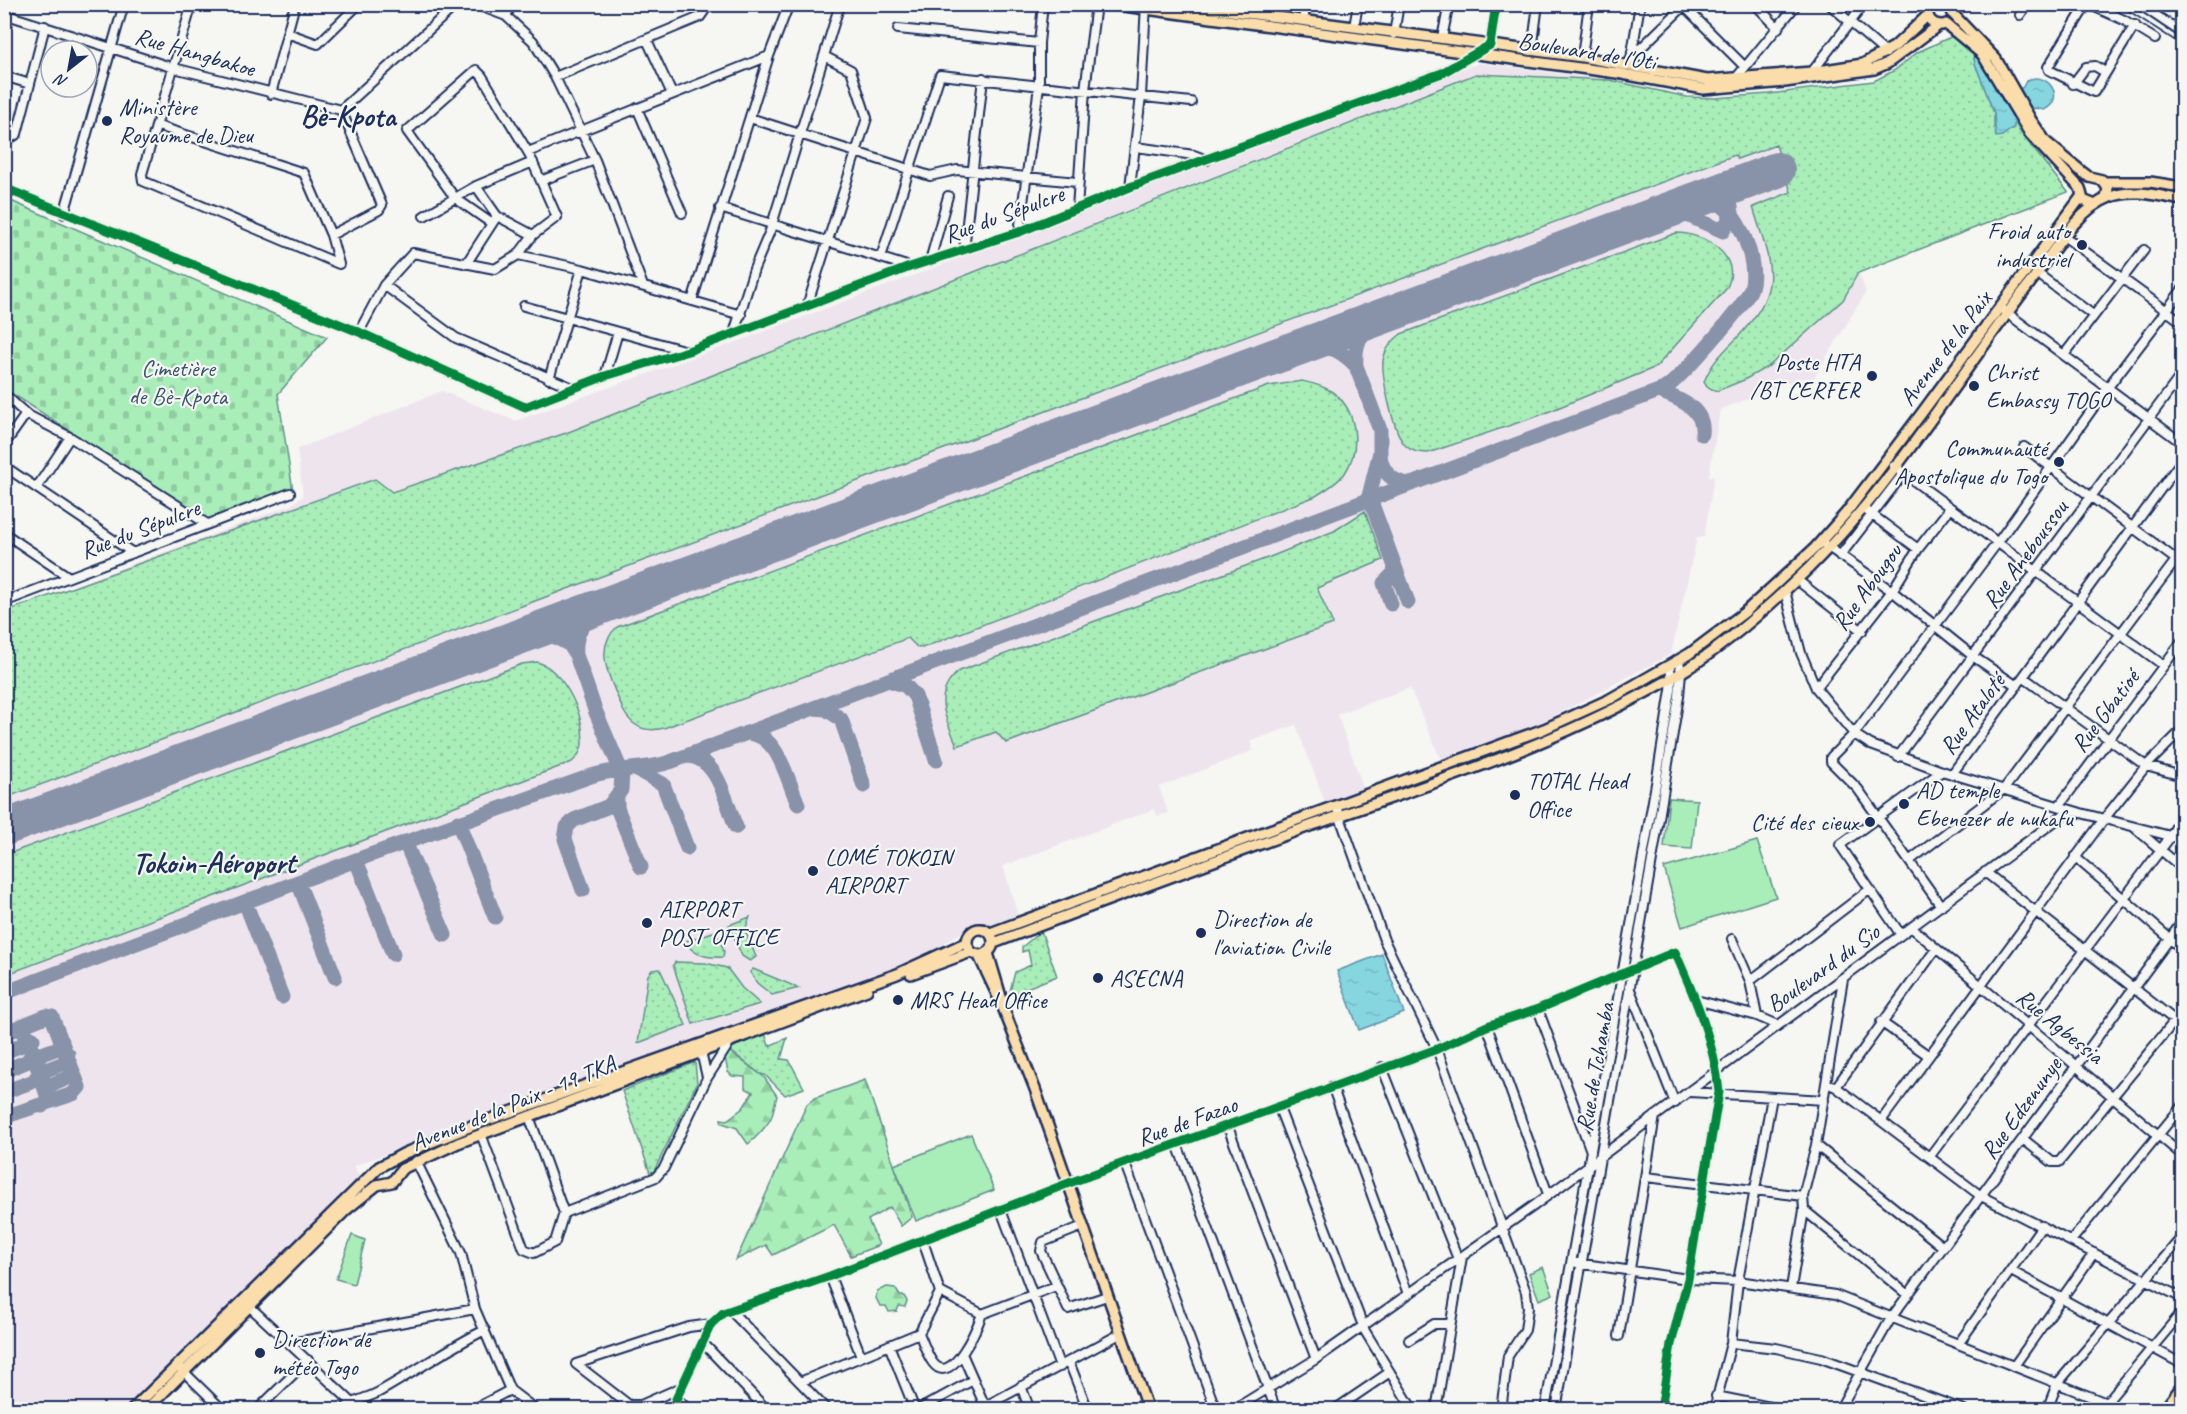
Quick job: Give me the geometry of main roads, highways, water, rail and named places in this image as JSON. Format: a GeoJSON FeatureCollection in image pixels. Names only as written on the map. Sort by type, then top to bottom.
{"type":"FeatureCollection","features":[{"type":"Feature","properties":{"kind":"main road","name":"Boulevard de l'Oti"},"geometry":{"type":"LineString","coordinates":[[1108,4],[1146,7],[1617,73],[1694,88],[1719,89],[1834,76],[1874,69],[1888,63],[1942,24],[1950,7]]}},
{"type":"Feature","properties":{"kind":"main road","name":"Boulevard de l'Oti"},"geometry":{"type":"LineString","coordinates":[[1178,4],[1251,9],[1394,34],[1442,38],[1582,57],[1699,79],[1812,72],[1863,64],[1886,52],[1928,15]]}},
{"type":"Feature","properties":{"kind":"main road"},"geometry":{"type":"LineString","coordinates":[[1931,4],[1928,15],[1932,22],[1942,24],[1969,41],[1992,60]]}},
{"type":"Feature","properties":{"kind":"main road"},"geometry":{"type":"LineString","coordinates":[[1950,7],[1992,60],[2034,132],[2089,204],[2095,205]]}},
{"type":"Feature","properties":{"kind":"main road"},"geometry":{"type":"LineString","coordinates":[[2034,132],[2090,177],[2096,177],[2105,182],[2150,182],[2182,187]]}},
{"type":"Feature","properties":{"kind":"main road"},"geometry":{"type":"LineString","coordinates":[[2081,192],[2090,177]]}},
{"type":"Feature","properties":{"kind":"main road"},"geometry":{"type":"LineString","coordinates":[[2105,182],[2108,192],[2106,198]]}},
{"type":"Feature","properties":{"kind":"main road","name":"Avenue de la Paix"},"geometry":{"type":"LineString","coordinates":[[1674,672],[1678,661],[1744,612],[1825,544],[1853,504],[2004,311],[2081,192]]}},
{"type":"Feature","properties":{"kind":"main road"},"geometry":{"type":"LineString","coordinates":[[976,951],[1565,731],[1719,646],[1797,580],[1825,544],[1863,508],[2004,311],[2038,274],[2065,237],[2095,205],[2106,198],[2141,193],[2182,200]]}},
{"type":"Feature","properties":{"kind":"main road"},"geometry":{"type":"LineString","coordinates":[[1148,1410],[1069,1183],[1002,1005],[969,935],[976,929],[990,933],[1544,729],[1674,672]]}},
{"type":"Feature","properties":{"kind":"main road"},"geometry":{"type":"LineString","coordinates":[[990,933],[994,943]]}},
{"type":"Feature","properties":{"kind":"main road","name":"Avenue de la Paix - 19 TKA"},"geometry":{"type":"LineString","coordinates":[[146,1410],[181,1368],[379,1167],[405,1153],[474,1125],[897,974],[976,951]]}},
{"type":"Feature","properties":{"kind":"main road","name":"Avenue de la Paix - 19 TKA"},"geometry":{"type":"LineString","coordinates":[[132,1410],[181,1368],[346,1210],[377,1185],[392,1182],[402,1169],[416,1161],[529,1116],[976,951]]}},
{"type":"Feature","properties":{"kind":"main road"},"geometry":{"type":"LineString","coordinates":[[2164,1410],[2182,1386]]}},
{"type":"Feature","properties":{"kind":"main road"},"geometry":{"type":"LineString","coordinates":[[2171,1410],[2182,1395]]}},
{"type":"Feature","properties":{"kind":"water"},"geometry":{"type":"Polygon","coordinates":[[[1977,55],[2002,100],[2023,87],[2026,81],[2034,78],[2041,79],[2052,86],[2054,99],[2051,105],[2044,110],[2035,108],[2014,121],[2014,127],[2002,136],[1996,137],[1994,113],[1975,63],[1974,58],[1977,55]]]}},
{"type":"Feature","properties":{"kind":"water"},"geometry":{"type":"Polygon","coordinates":[[[1382,954],[1404,1013],[1359,1030],[1337,971],[1382,954]]]}},
{"type":"Feature","properties":{"kind":"railway"},"geometry":{"type":"LineString","coordinates":[[2118,4],[2182,45]]}},
{"type":"Feature","properties":{"kind":"place","name":"Ministère Royaume de Dieu"},"geometry":{"type":"Point","coordinates":[107,121]}},
{"type":"Feature","properties":{"kind":"place","name":"Froid auto industriel"},"geometry":{"type":"Point","coordinates":[2082,245]}},
{"type":"Feature","properties":{"kind":"place","name":"Poste HTA /BT CERFER"},"geometry":{"type":"Point","coordinates":[1872,376]}},
{"type":"Feature","properties":{"kind":"place","name":"Christ Embassy TOGO"},"geometry":{"type":"Point","coordinates":[1974,386]}},
{"type":"Feature","properties":{"kind":"place","name":"Communauté Apostolique du Togo"},"geometry":{"type":"Point","coordinates":[2059,462]}},
{"type":"Feature","properties":{"kind":"place","name":"TOTAL Head Office"},"geometry":{"type":"Point","coordinates":[1515,795]}},
{"type":"Feature","properties":{"kind":"place","name":"AD temple Ebenezer de nukafu"},"geometry":{"type":"Point","coordinates":[1904,804]}},
{"type":"Feature","properties":{"kind":"place","name":"Cité des cieux"},"geometry":{"type":"Point","coordinates":[1870,822]}},
{"type":"Feature","properties":{"kind":"place","name":"LOMÉ TOKOIN AIRPORT"},"geometry":{"type":"Point","coordinates":[813,871]}},
{"type":"Feature","properties":{"kind":"place","name":"AIRPORT POST OFFICE"},"geometry":{"type":"Point","coordinates":[647,923]}},
{"type":"Feature","properties":{"kind":"place","name":"Direction de l'aviation Civile"},"geometry":{"type":"Point","coordinates":[1201,933]}},
{"type":"Feature","properties":{"kind":"place","name":"ASECNA"},"geometry":{"type":"Point","coordinates":[1098,978]}},
{"type":"Feature","properties":{"kind":"place","name":"MRS Head Office"},"geometry":{"type":"Point","coordinates":[898,1000]}},
{"type":"Feature","properties":{"kind":"place","name":"Direction de météo Togo"},"geometry":{"type":"Point","coordinates":[260,1353]}},
{"type":"Feature","properties":{"kind":"district","name":"Bè-Kpota"},"geometry":{"type":"Point","coordinates":[348,116]}},
{"type":"Feature","properties":{"kind":"district","name":"Tokoin-Aéroport"},"geometry":{"type":"Point","coordinates":[214,863]}},
{"type":"Feature","properties":{"kind":"park label","name":"Cimetière de Bè-Kpota"},"geometry":{"type":"Point","coordinates":[178,382]}}]}
